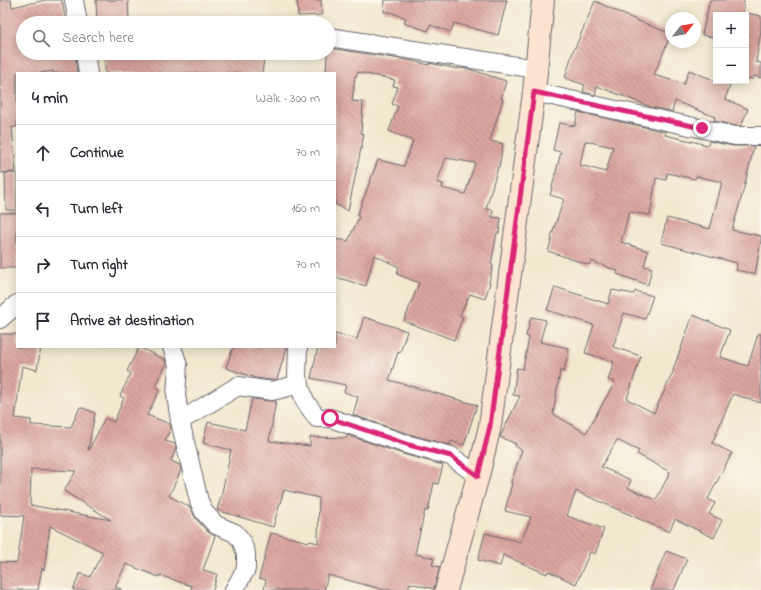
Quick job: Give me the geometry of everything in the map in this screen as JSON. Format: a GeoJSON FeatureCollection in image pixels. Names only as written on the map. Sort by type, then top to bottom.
{"type":"FeatureCollection","features":[{"type":"Feature","properties":{"kind":"street"},"geometry":{"type":"LineString","coordinates":[[74,0],[77,16]]}},
{"type":"Feature","properties":{"kind":"street"},"geometry":{"type":"LineString","coordinates":[[446,590],[478,476],[490,426],[537,70],[544,0]]}},
{"type":"Feature","properties":{"kind":"street"},"geometry":{"type":"LineString","coordinates":[[336,38],[537,70]]}},
{"type":"Feature","properties":{"kind":"street"},"geometry":{"type":"LineString","coordinates":[[85,60],[88,72]]}},
{"type":"Feature","properties":{"kind":"street"},"geometry":{"type":"LineString","coordinates":[[534,92],[735,136],[761,136]]}},
{"type":"Feature","properties":{"kind":"street"},"geometry":{"type":"LineString","coordinates":[[0,319],[16,305]]}},
{"type":"Feature","properties":{"kind":"street"},"geometry":{"type":"LineString","coordinates":[[172,348],[178,365],[176,394],[180,421],[198,494],[204,512],[216,525],[235,533],[241,540],[246,553],[246,568],[234,590]]}},
{"type":"Feature","properties":{"kind":"street"},"geometry":{"type":"LineString","coordinates":[[298,348],[297,378],[305,401],[318,418],[330,418],[409,445],[451,456],[478,476]]}},
{"type":"Feature","properties":{"kind":"street"},"geometry":{"type":"LineString","coordinates":[[180,421],[238,386],[272,391],[300,384]]}},
{"type":"Feature","properties":{"kind":"building"},"geometry":{"type":"Polygon","coordinates":[[[0,0],[11,0],[12,7],[46,0],[62,0],[65,16],[16,16],[16,60],[76,60],[77,72],[16,72],[16,127],[12,127],[16,172],[0,173],[0,0]]]}},
{"type":"Feature","properties":{"kind":"building"},"geometry":{"type":"Polygon","coordinates":[[[96,0],[128,0],[129,16],[97,16],[96,0]]]}},
{"type":"Feature","properties":{"kind":"building"},"geometry":{"type":"Polygon","coordinates":[[[297,0],[321,0],[322,15],[298,16],[297,0]]]}},
{"type":"Feature","properties":{"kind":"building"},"geometry":{"type":"Polygon","coordinates":[[[385,0],[507,0],[498,35],[454,23],[451,32],[430,25],[428,31],[404,23],[406,18],[390,12],[384,12],[385,0]]]}},
{"type":"Feature","properties":{"kind":"building"},"geometry":{"type":"Polygon","coordinates":[[[710,0],[744,0],[743,12],[713,12],[713,37],[702,35],[710,0]]]}},
{"type":"Feature","properties":{"kind":"building"},"geometry":{"type":"Polygon","coordinates":[[[595,1],[665,32],[665,48],[654,75],[684,84],[689,70],[713,80],[713,84],[731,84],[725,99],[748,109],[741,126],[736,126],[714,121],[715,117],[675,101],[672,112],[651,107],[597,86],[595,95],[583,92],[585,85],[565,78],[575,48],[595,1]]]}},
{"type":"Feature","properties":{"kind":"building"},"geometry":{"type":"Polygon","coordinates":[[[749,14],[761,16],[761,30],[756,62],[761,63],[761,78],[754,76],[753,79],[749,78],[749,14]]]}},
{"type":"Feature","properties":{"kind":"building"},"geometry":{"type":"Polygon","coordinates":[[[336,49],[413,61],[429,65],[429,63],[458,69],[469,69],[506,81],[501,99],[503,99],[490,141],[503,144],[499,167],[486,209],[493,210],[492,217],[501,218],[499,233],[497,233],[491,264],[493,265],[490,283],[485,299],[470,294],[460,315],[463,317],[454,340],[404,321],[419,283],[397,274],[399,267],[374,255],[366,286],[336,277],[336,239],[348,241],[359,217],[357,216],[378,160],[404,166],[413,141],[389,131],[398,106],[392,104],[398,87],[393,86],[395,80],[357,72],[357,76],[355,76],[352,101],[363,102],[361,133],[364,134],[348,211],[336,205],[336,72],[326,72],[327,60],[336,60],[336,49]],[[446,158],[437,182],[443,184],[442,188],[465,194],[475,163],[446,158]]]}},
{"type":"Feature","properties":{"kind":"building"},"geometry":{"type":"Polygon","coordinates":[[[105,60],[264,60],[262,72],[105,72],[105,60]]]}},
{"type":"Feature","properties":{"kind":"building"},"geometry":{"type":"Polygon","coordinates":[[[578,112],[666,132],[665,135],[708,145],[709,141],[733,146],[754,146],[732,230],[761,236],[755,274],[736,270],[737,263],[661,243],[667,218],[710,229],[722,182],[696,176],[695,179],[667,173],[666,180],[656,178],[650,215],[629,212],[621,242],[648,251],[644,266],[652,268],[648,285],[617,274],[618,271],[591,261],[589,265],[548,251],[551,237],[564,199],[550,195],[561,152],[553,150],[559,123],[575,126],[578,112]],[[585,141],[580,165],[606,172],[613,147],[585,141]]]}},
{"type":"Feature","properties":{"kind":"building"},"geometry":{"type":"Polygon","coordinates":[[[5,173],[16,173],[16,210],[6,210],[5,173]]]}},
{"type":"Feature","properties":{"kind":"building"},"geometry":{"type":"Polygon","coordinates":[[[0,213],[16,213],[16,268],[0,268],[0,213]]]}},
{"type":"Feature","properties":{"kind":"building"},"geometry":{"type":"Polygon","coordinates":[[[555,287],[608,304],[612,290],[634,294],[635,291],[653,296],[645,319],[624,313],[613,347],[641,356],[627,399],[654,413],[674,370],[693,315],[730,330],[720,357],[748,366],[758,334],[761,334],[761,403],[733,394],[712,443],[732,453],[708,499],[715,503],[709,514],[722,520],[714,538],[675,519],[669,532],[576,491],[567,516],[604,529],[595,554],[590,552],[576,584],[548,571],[547,574],[503,555],[500,566],[478,560],[485,533],[521,542],[531,517],[505,511],[511,482],[522,450],[515,446],[516,444],[500,437],[520,396],[513,395],[517,368],[523,369],[529,337],[526,336],[531,317],[546,320],[540,342],[569,348],[564,372],[560,371],[553,414],[586,433],[615,382],[608,380],[614,362],[585,353],[594,325],[547,310],[555,287]],[[617,440],[601,467],[631,480],[628,488],[656,500],[670,472],[637,454],[639,451],[617,440]]]}},
{"type":"Feature","properties":{"kind":"building"},"geometry":{"type":"Polygon","coordinates":[[[364,317],[407,331],[400,353],[398,352],[389,380],[477,405],[464,445],[451,441],[450,445],[412,435],[353,415],[358,397],[344,392],[346,385],[311,378],[318,348],[336,348],[336,334],[357,339],[364,317]]]}},
{"type":"Feature","properties":{"kind":"building"},"geometry":{"type":"Polygon","coordinates":[[[0,334],[16,334],[16,348],[41,348],[37,370],[22,366],[15,418],[31,420],[31,425],[71,427],[80,407],[95,413],[88,450],[105,418],[114,422],[124,398],[120,396],[131,373],[127,371],[138,348],[165,360],[166,364],[155,386],[160,389],[147,415],[170,424],[171,427],[165,441],[175,444],[176,448],[171,461],[180,465],[181,470],[169,496],[190,507],[196,519],[208,532],[215,536],[203,570],[217,574],[213,590],[191,590],[192,586],[159,575],[159,577],[126,564],[115,587],[121,590],[73,590],[80,573],[90,577],[103,552],[50,526],[44,570],[42,568],[38,590],[0,590],[0,562],[17,563],[24,516],[0,515],[0,334]],[[31,469],[30,505],[111,520],[64,491],[76,471],[31,469]]]}},
{"type":"Feature","properties":{"kind":"building"},"geometry":{"type":"Polygon","coordinates":[[[233,348],[287,348],[277,379],[271,380],[256,378],[226,368],[233,348]]]}},
{"type":"Feature","properties":{"kind":"building"},"geometry":{"type":"Polygon","coordinates":[[[252,399],[276,401],[269,441],[310,446],[310,437],[347,438],[347,435],[406,455],[443,465],[438,484],[434,483],[428,511],[425,510],[415,554],[434,558],[432,565],[440,567],[434,589],[410,583],[408,590],[385,590],[328,575],[324,590],[264,590],[266,580],[259,578],[271,533],[318,543],[319,498],[284,490],[273,527],[217,510],[231,450],[203,443],[208,422],[245,430],[252,399]]]}},
{"type":"Feature","properties":{"kind":"building"},"geometry":{"type":"Polygon","coordinates":[[[666,551],[687,559],[674,590],[650,590],[666,551]]]}},
{"type":"Feature","properties":{"kind":"route"},"geometry":{"type":"LineString","coordinates":[[330,418],[409,445],[451,456],[478,476],[490,426],[534,92],[702,128]]}}]}
